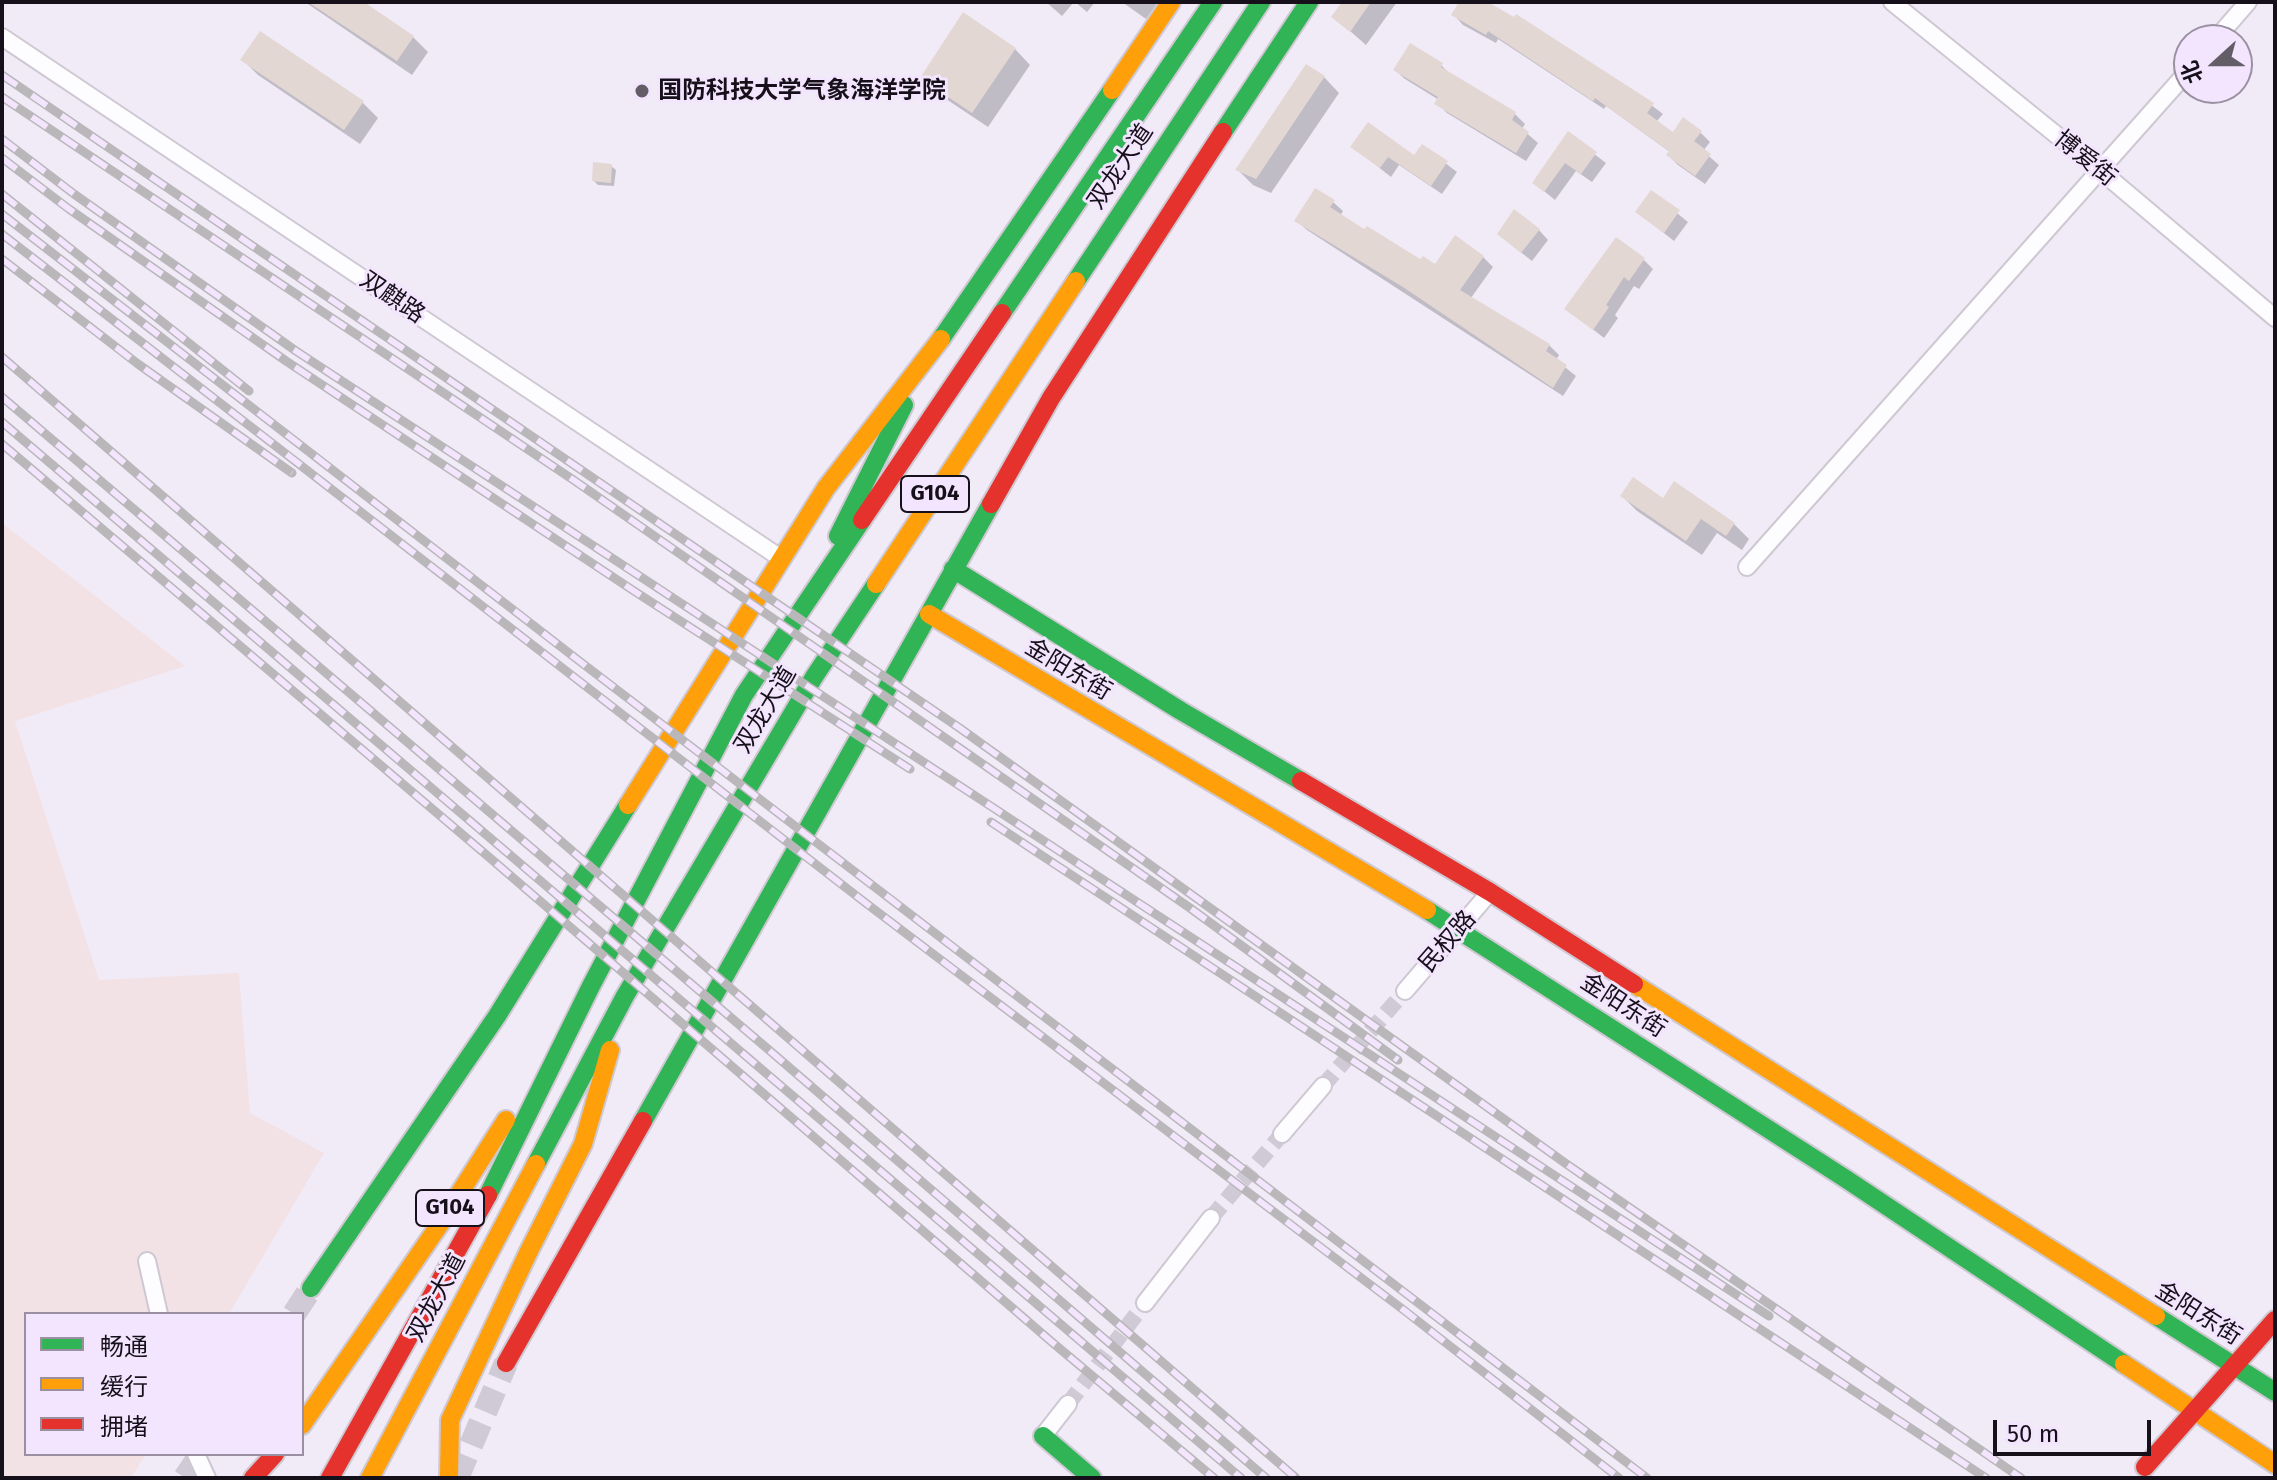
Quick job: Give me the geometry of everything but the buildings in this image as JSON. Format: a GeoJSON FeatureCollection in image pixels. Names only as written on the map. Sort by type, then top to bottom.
{"type":"FeatureCollection","features":[{"type":"Feature","properties":{"kind":"main road"},"geometry":{"type":"LineString","coordinates":[[311,1288],[497,1016],[826,488],[929,356],[1171,2]]}},
{"type":"Feature","properties":{"kind":"main road","name":"双龙大道"},"geometry":{"type":"LineString","coordinates":[[330,1478],[480,1211],[591,986],[744,695],[1213,2]]}},
{"type":"Feature","properties":{"kind":"main road","name":"双龙大道"},"geometry":{"type":"LineString","coordinates":[[370,1478],[625,996],[814,677],[1261,2]]}},
{"type":"Feature","properties":{"kind":"main road"},"geometry":{"type":"LineString","coordinates":[[506,1363],[953,569],[1067,373],[1309,2]]}},
{"type":"Feature","properties":{"kind":"main road"},"geometry":{"type":"LineString","coordinates":[[798,616],[929,356]]}},
{"type":"Feature","properties":{"kind":"main road","name":"金阳东街"},"geometry":{"type":"LineString","coordinates":[[953,569],[1181,711],[1490,892],[2275,1392]]}},
{"type":"Feature","properties":{"kind":"main road","name":"金阳东街"},"geometry":{"type":"LineString","coordinates":[[929,614],[1459,929],[1833,1170],[2275,1464]]}},
{"type":"Feature","properties":{"kind":"main road","name":"G104"},"geometry":{"type":"LineString","coordinates":[[304,1422],[440,1224],[591,986]]}},
{"type":"Feature","properties":{"kind":"main road","name":"G104"},"geometry":{"type":"LineString","coordinates":[[449,1478],[450,1420],[583,1144],[625,996]]}},
{"type":"Feature","properties":{"kind":"main road"},"geometry":{"type":"LineString","coordinates":[[2145,1467],[2275,1320]]}},
{"type":"Feature","properties":{"kind":"main road"},"geometry":{"type":"LineString","coordinates":[[1043,1436],[1092,1478]]}},
{"type":"Feature","properties":{"kind":"main road"},"geometry":{"type":"LineString","coordinates":[[253,1478],[273,1456]]}},
{"type":"Feature","properties":{"kind":"street","name":"博爱街"},"geometry":{"type":"LineString","coordinates":[[1892,2],[2101,171],[2275,318]]}},
{"type":"Feature","properties":{"kind":"street"},"geometry":{"type":"LineString","coordinates":[[2229,24],[2248,2]]}},
{"type":"Feature","properties":{"kind":"street","name":"双麒路"},"geometry":{"type":"LineString","coordinates":[[2,37],[782,559]]}},
{"type":"Feature","properties":{"kind":"street"},"geometry":{"type":"LineString","coordinates":[[1747,567],[2173,88]]}},
{"type":"Feature","properties":{"kind":"street","name":"民权路"},"geometry":{"type":"LineString","coordinates":[[1405,991],[1490,892]]}},
{"type":"Feature","properties":{"kind":"street"},"geometry":{"type":"LineString","coordinates":[[1282,1134],[1323,1086]]}},
{"type":"Feature","properties":{"kind":"street"},"geometry":{"type":"LineString","coordinates":[[1145,1303],[1211,1218]]}},
{"type":"Feature","properties":{"kind":"street"},"geometry":{"type":"LineString","coordinates":[[147,1261],[159,1312]]}},
{"type":"Feature","properties":{"kind":"street"},"geometry":{"type":"LineString","coordinates":[[1043,1436],[1068,1404]]}},
{"type":"Feature","properties":{"kind":"street"},"geometry":{"type":"LineString","coordinates":[[197,1456],[207,1478]]}},
{"type":"Feature","properties":{"kind":"shaded area"},"geometry":{"type":"Polygon","coordinates":[[[2,523],[185,666],[15,721],[99,980],[239,973],[250,1113],[324,1153],[230,1312],[24,1312],[24,1456],[145,1456],[131,1478],[2,1478],[2,523]]]}},
{"type":"Feature","properties":{"kind":"tunnel"},"geometry":{"type":"LineString","coordinates":[[1323,1086],[1405,991]]}},
{"type":"Feature","properties":{"kind":"tunnel"},"geometry":{"type":"LineString","coordinates":[[1211,1218],[1282,1134]]}},
{"type":"Feature","properties":{"kind":"tunnel"},"geometry":{"type":"LineString","coordinates":[[295,1312],[311,1288]]}},
{"type":"Feature","properties":{"kind":"tunnel"},"geometry":{"type":"LineString","coordinates":[[1068,1404],[1145,1303]]}},
{"type":"Feature","properties":{"kind":"tunnel"},"geometry":{"type":"LineString","coordinates":[[457,1478],[506,1363]]}},
{"type":"Feature","properties":{"kind":"tunnel"},"geometry":{"type":"LineString","coordinates":[[185,1478],[200,1456]]}},
{"type":"Feature","properties":{"kind":"railway"},"geometry":{"type":"LineString","coordinates":[[2,75],[961,729],[1565,1163],[2021,1478]]}},
{"type":"Feature","properties":{"kind":"railway"},"geometry":{"type":"LineString","coordinates":[[2,97],[575,481],[1190,908],[1398,1060]]}},
{"type":"Feature","properties":{"kind":"railway"},"geometry":{"type":"LineString","coordinates":[[2,139],[74,194],[296,351],[1769,1316]]}},
{"type":"Feature","properties":{"kind":"railway"},"geometry":{"type":"LineString","coordinates":[[2,158],[69,209],[286,361],[910,769]]}},
{"type":"Feature","properties":{"kind":"railway"},"geometry":{"type":"LineString","coordinates":[[2,194],[249,391]]}},
{"type":"Feature","properties":{"kind":"railway"},"geometry":{"type":"LineString","coordinates":[[2,214],[578,660],[1647,1478]]}},
{"type":"Feature","properties":{"kind":"railway"},"geometry":{"type":"LineString","coordinates":[[2,234],[867,904],[1405,1311],[1619,1478]]}},
{"type":"Feature","properties":{"kind":"railway"},"geometry":{"type":"LineString","coordinates":[[2,259],[138,364],[292,473]]}},
{"type":"Feature","properties":{"kind":"railway"},"geometry":{"type":"LineString","coordinates":[[2,357],[1296,1478]]}},
{"type":"Feature","properties":{"kind":"railway"},"geometry":{"type":"LineString","coordinates":[[2,397],[1266,1478]]}},
{"type":"Feature","properties":{"kind":"railway"},"geometry":{"type":"LineString","coordinates":[[2,422],[1241,1478]]}},
{"type":"Feature","properties":{"kind":"railway"},"geometry":{"type":"LineString","coordinates":[[2,444],[1214,1478]]}},
{"type":"Feature","properties":{"kind":"railway"},"geometry":{"type":"LineString","coordinates":[[991,822],[1986,1478]]}},
{"type":"Feature","properties":{"kind":"traffic: fast"},"geometry":{"type":"LineString","coordinates":[[1002,313],[1213,2]]}},
{"type":"Feature","properties":{"kind":"traffic: fast"},"geometry":{"type":"LineString","coordinates":[[1076,281],[1261,2]]}},
{"type":"Feature","properties":{"kind":"traffic: fast"},"geometry":{"type":"LineString","coordinates":[[1223,132],[1309,2]]}},
{"type":"Feature","properties":{"kind":"traffic: fast"},"geometry":{"type":"LineString","coordinates":[[941,339],[1112,90]]}},
{"type":"Feature","properties":{"kind":"traffic: fast"},"geometry":{"type":"LineString","coordinates":[[838,536],[904,405]]}},
{"type":"Feature","properties":{"kind":"traffic: fast"},"geometry":{"type":"LineString","coordinates":[[643,1121],[991,504]]}},
{"type":"Feature","properties":{"kind":"traffic: fast"},"geometry":{"type":"LineString","coordinates":[[488,1195],[591,986],[744,695],[862,520]]}},
{"type":"Feature","properties":{"kind":"traffic: fast"},"geometry":{"type":"LineString","coordinates":[[953,569],[1181,711],[1301,781]]}},
{"type":"Feature","properties":{"kind":"traffic: fast"},"geometry":{"type":"LineString","coordinates":[[536,1164],[625,996],[814,677],[876,584]]}},
{"type":"Feature","properties":{"kind":"traffic: fast"},"geometry":{"type":"LineString","coordinates":[[311,1288],[497,1016],[628,805]]}},
{"type":"Feature","properties":{"kind":"traffic: fast"},"geometry":{"type":"LineString","coordinates":[[1427,910],[1846,1179],[2124,1364]]}},
{"type":"Feature","properties":{"kind":"traffic: fast"},"geometry":{"type":"LineString","coordinates":[[2156,1316],[2275,1392]]}},
{"type":"Feature","properties":{"kind":"traffic: fast"},"geometry":{"type":"LineString","coordinates":[[1043,1436],[1092,1478]]}},
{"type":"Feature","properties":{"kind":"traffic: slow"},"geometry":{"type":"LineString","coordinates":[[1112,90],[1171,2]]}},
{"type":"Feature","properties":{"kind":"traffic: slow"},"geometry":{"type":"LineString","coordinates":[[876,584],[1076,281]]}},
{"type":"Feature","properties":{"kind":"traffic: slow"},"geometry":{"type":"LineString","coordinates":[[628,805],[826,488],[941,339]]}},
{"type":"Feature","properties":{"kind":"traffic: slow"},"geometry":{"type":"LineString","coordinates":[[929,614],[1427,910]]}},
{"type":"Feature","properties":{"kind":"traffic: slow"},"geometry":{"type":"LineString","coordinates":[[1634,984],[2156,1316]]}},
{"type":"Feature","properties":{"kind":"traffic: slow"},"geometry":{"type":"LineString","coordinates":[[449,1478],[450,1420],[583,1144],[610,1050]]}},
{"type":"Feature","properties":{"kind":"traffic: slow"},"geometry":{"type":"LineString","coordinates":[[304,1422],[440,1224],[506,1120]]}},
{"type":"Feature","properties":{"kind":"traffic: slow"},"geometry":{"type":"LineString","coordinates":[[370,1478],[536,1164]]}},
{"type":"Feature","properties":{"kind":"traffic: slow"},"geometry":{"type":"LineString","coordinates":[[2124,1364],[2275,1464]]}},
{"type":"Feature","properties":{"kind":"traffic: jam"},"geometry":{"type":"LineString","coordinates":[[991,504],[1051,398],[1223,132]]}},
{"type":"Feature","properties":{"kind":"traffic: jam"},"geometry":{"type":"LineString","coordinates":[[862,520],[1002,313]]}},
{"type":"Feature","properties":{"kind":"traffic: jam"},"geometry":{"type":"LineString","coordinates":[[1301,781],[1490,892],[1634,984]]}},
{"type":"Feature","properties":{"kind":"traffic: jam"},"geometry":{"type":"LineString","coordinates":[[506,1363],[643,1121]]}},
{"type":"Feature","properties":{"kind":"traffic: jam"},"geometry":{"type":"LineString","coordinates":[[330,1478],[488,1195]]}},
{"type":"Feature","properties":{"kind":"traffic: jam"},"geometry":{"type":"LineString","coordinates":[[2145,1467],[2275,1320]]}},
{"type":"Feature","properties":{"kind":"traffic: jam"},"geometry":{"type":"LineString","coordinates":[[253,1478],[273,1456]]}},
{"type":"Feature","properties":{"kind":"place","name":"国防科技大学气象海洋学院"},"geometry":{"type":"Point","coordinates":[642,91]}}]}
